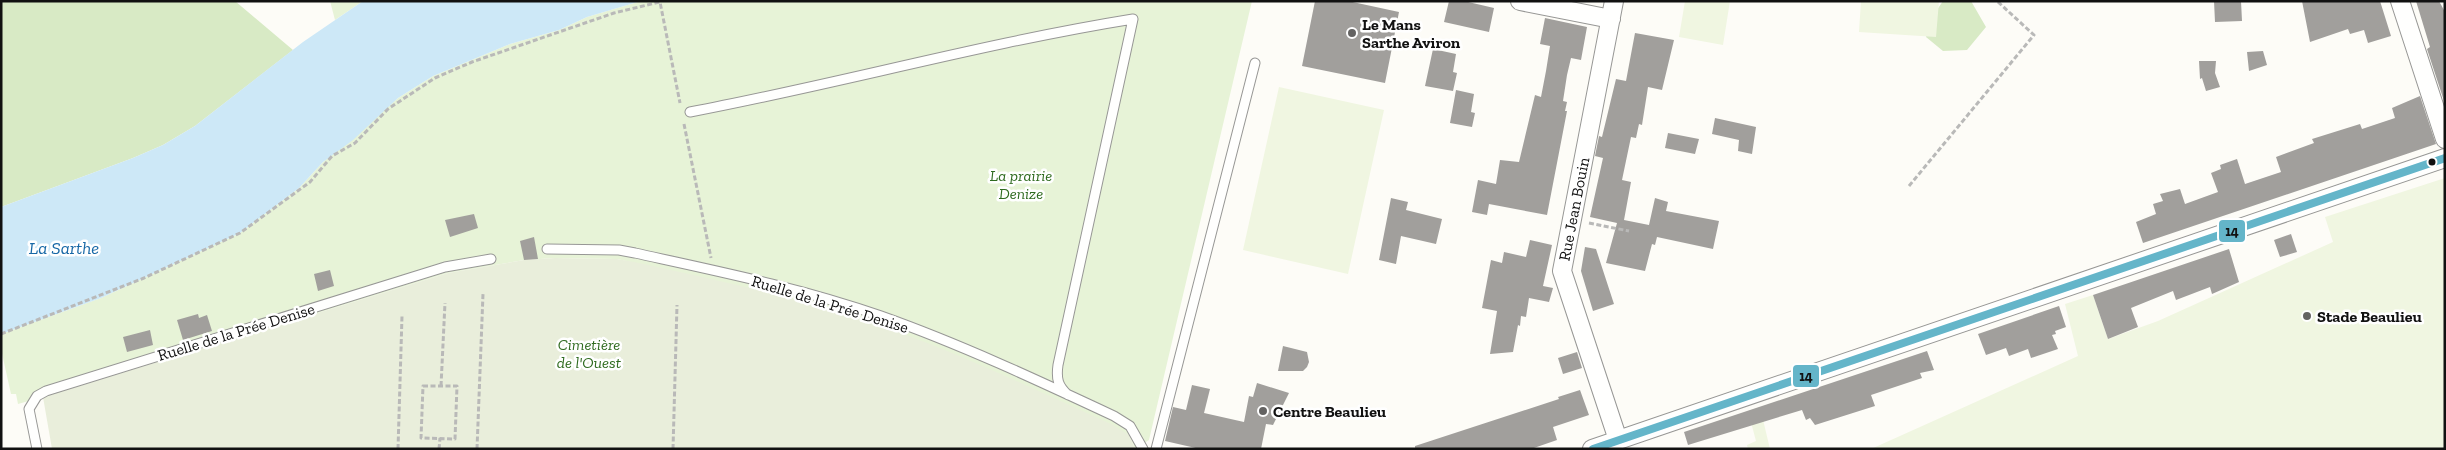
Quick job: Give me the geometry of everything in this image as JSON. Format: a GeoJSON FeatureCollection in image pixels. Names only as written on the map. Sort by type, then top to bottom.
{"type":"FeatureCollection","features":[{"type":"Feature","properties":{"kind":"street"},"geometry":{"type":"LineString","coordinates":[[1520,1],[1611,19]]}},
{"type":"Feature","properties":{"kind":"street","name":"Rue Jean Bouin"},"geometry":{"type":"LineString","coordinates":[[1614,1],[1562,271],[1618,440]]}},
{"type":"Feature","properties":{"kind":"street"},"geometry":{"type":"LineString","coordinates":[[2400,1],[2445,139]]}},
{"type":"Feature","properties":{"kind":"street"},"geometry":{"type":"LineString","coordinates":[[1592,449],[2445,158]]}},
{"type":"Feature","properties":{"kind":"lane"},"geometry":{"type":"LineString","coordinates":[[686,115],[1072,29],[1133,19],[1058,365],[1058,384],[1068,395]]}},
{"type":"Feature","properties":{"kind":"lane"},"geometry":{"type":"LineString","coordinates":[[1156,449],[1254,63]]}},
{"type":"Feature","properties":{"kind":"lane","name":"Ruelle de la Prée Denise"},"geometry":{"type":"LineString","coordinates":[[546,250],[619,250],[779,286],[880,316],[1008,367],[1114,416],[1130,426],[1143,449]]}},
{"type":"Feature","properties":{"kind":"lane","name":"Ruelle de la Prée Denise"},"geometry":{"type":"LineString","coordinates":[[37,449],[29,409],[37,396],[46,390],[445,267],[491,259]]}},
{"type":"Feature","properties":{"kind":"path"},"geometry":{"type":"LineString","coordinates":[[1909,186],[2034,35],[1997,1]]}},
{"type":"Feature","properties":{"kind":"path"},"geometry":{"type":"LineString","coordinates":[[1,334],[144,278],[240,233],[310,182],[332,156],[355,143],[388,109],[435,78],[472,62],[614,13],[660,2],[681,108]]}},
{"type":"Feature","properties":{"kind":"path"},"geometry":{"type":"LineString","coordinates":[[686,115],[713,270]]}},
{"type":"Feature","properties":{"kind":"path"},"geometry":{"type":"LineString","coordinates":[[1572,219],[1629,231]]}},
{"type":"Feature","properties":{"kind":"path"},"geometry":{"type":"LineString","coordinates":[[478,449],[483,294]]}},
{"type":"Feature","properties":{"kind":"path"},"geometry":{"type":"LineString","coordinates":[[441,386],[445,303]]}},
{"type":"Feature","properties":{"kind":"path"},"geometry":{"type":"LineString","coordinates":[[672,449],[678,305]]}},
{"type":"Feature","properties":{"kind":"path"},"geometry":{"type":"LineString","coordinates":[[398,449],[402,316]]}},
{"type":"Feature","properties":{"kind":"path"},"geometry":{"type":"LineString","coordinates":[[423,386],[457,386],[455,439],[440,438],[421,438],[423,386]]}},
{"type":"Feature","properties":{"kind":"path"},"geometry":{"type":"LineString","coordinates":[[439,449],[440,438]]}},
{"type":"Feature","properties":{"kind":"green space"},"geometry":{"type":"Polygon","coordinates":[[[1,1],[235,1],[293,50],[195,126],[163,145],[1,207],[1,1]]]}},
{"type":"Feature","properties":{"kind":"green space"},"geometry":{"type":"Polygon","coordinates":[[[330,1],[363,1],[335,20],[330,1]]]}},
{"type":"Feature","properties":{"kind":"green space","name":"La prairie Denize"},"geometry":{"type":"Polygon","coordinates":[[[641,1],[1252,1],[1149,440],[1135,449],[1129,435],[879,325],[777,295],[617,259],[555,258],[524,260],[448,273],[18,404],[16,394],[11,394],[1,349],[1,334],[101,298],[240,233],[299,188],[323,162],[398,98],[433,76],[510,44],[559,30],[587,17],[641,1]]]}},
{"type":"Feature","properties":{"kind":"green space"},"geometry":{"type":"Polygon","coordinates":[[[1685,1],[1730,1],[1723,45],[1679,37],[1685,1]]]}},
{"type":"Feature","properties":{"kind":"green space"},"geometry":{"type":"Polygon","coordinates":[[[1861,1],[1939,1],[1936,37],[1859,32],[1861,1]]]}},
{"type":"Feature","properties":{"kind":"green space"},"geometry":{"type":"Polygon","coordinates":[[[1943,1],[1971,1],[1986,27],[1967,50],[1943,51],[1926,37],[1928,23],[1943,1]]]}},
{"type":"Feature","properties":{"kind":"green space"},"geometry":{"type":"Polygon","coordinates":[[[1279,87],[1384,110],[1348,274],[1243,250],[1279,87]]]}},
{"type":"Feature","properties":{"kind":"green space","name":"Stade Beaulieu"},"geometry":{"type":"Polygon","coordinates":[[[2445,178],[2445,449],[1871,449],[2078,356],[2065,304],[2093,295],[2108,339],[2158,321],[2333,242],[2325,217],[2445,178]]]}},
{"type":"Feature","properties":{"kind":"green space","name":"Cimetière de l'Ouest"},"geometry":{"type":"Polygon","coordinates":[[[555,258],[617,259],[634,262],[757,290],[849,315],[909,336],[968,360],[1113,425],[1129,435],[1135,449],[52,449],[43,397],[448,273],[524,260],[555,258]]]}},
{"type":"Feature","properties":{"kind":"green space"},"geometry":{"type":"Polygon","coordinates":[[[1760,407],[1770,449],[1748,449],[1747,445],[1756,441],[1748,411],[1760,407]]]}},
{"type":"Feature","properties":{"kind":"water","name":"La Sarthe"},"geometry":{"type":"Polygon","coordinates":[[[363,1],[641,1],[587,17],[559,30],[510,44],[433,76],[398,98],[353,140],[323,162],[299,188],[240,233],[101,298],[1,334],[1,207],[163,145],[195,126],[303,42],[363,1]]]}},
{"type":"Feature","properties":{"kind":"building"},"geometry":{"type":"Polygon","coordinates":[[[1315,1],[1348,1],[1399,12],[1385,83],[1302,66],[1315,1]]]}},
{"type":"Feature","properties":{"kind":"building"},"geometry":{"type":"Polygon","coordinates":[[[1449,1],[1464,1],[1494,8],[1489,32],[1444,22],[1449,1]]]}},
{"type":"Feature","properties":{"kind":"building"},"geometry":{"type":"Polygon","coordinates":[[[2214,1],[2241,1],[2242,21],[2215,22],[2214,1]]]}},
{"type":"Feature","properties":{"kind":"building"},"geometry":{"type":"Polygon","coordinates":[[[2302,1],[2380,1],[2391,36],[2368,43],[2364,30],[2350,34],[2348,29],[2310,42],[2302,1]]]}},
{"type":"Feature","properties":{"kind":"building"},"geometry":{"type":"Polygon","coordinates":[[[2416,1],[2439,1],[2445,12],[2445,104],[2427,49],[2430,47],[2416,1]]]}},
{"type":"Feature","properties":{"kind":"building"},"geometry":{"type":"Polygon","coordinates":[[[1545,18],[1587,27],[1581,60],[1571,58],[1567,75],[1563,101],[1567,102],[1565,111],[1567,111],[1547,215],[1489,204],[1487,215],[1472,212],[1478,180],[1496,184],[1500,160],[1519,162],[1535,95],[1541,97],[1546,71],[1550,46],[1540,44],[1545,18]]]}},
{"type":"Feature","properties":{"kind":"building"},"geometry":{"type":"Polygon","coordinates":[[[1635,33],[1674,40],[1662,90],[1648,87],[1642,125],[1639,124],[1636,138],[1631,137],[1622,180],[1631,182],[1624,220],[1649,225],[1655,198],[1668,202],[1666,211],[1719,221],[1713,249],[1657,237],[1655,245],[1652,244],[1645,271],[1606,263],[1617,223],[1590,217],[1603,158],[1595,156],[1599,136],[1602,137],[1616,79],[1626,81],[1635,33]]]}},
{"type":"Feature","properties":{"kind":"building"},"geometry":{"type":"Polygon","coordinates":[[[1433,49],[1456,54],[1453,72],[1457,73],[1453,91],[1425,86],[1433,49]]]}},
{"type":"Feature","properties":{"kind":"building"},"geometry":{"type":"Polygon","coordinates":[[[2263,51],[2267,65],[2249,71],[2247,52],[2263,51]]]}},
{"type":"Feature","properties":{"kind":"building"},"geometry":{"type":"Polygon","coordinates":[[[2199,61],[2216,61],[2215,73],[2220,87],[2206,91],[2202,78],[2200,79],[2199,61]]]}},
{"type":"Feature","properties":{"kind":"building"},"geometry":{"type":"Polygon","coordinates":[[[1456,90],[1474,94],[1471,112],[1475,113],[1472,127],[1450,123],[1456,90]]]}},
{"type":"Feature","properties":{"kind":"building"},"geometry":{"type":"Polygon","coordinates":[[[2420,96],[2436,144],[2143,243],[2136,222],[2156,214],[2153,204],[2163,201],[2160,194],[2180,189],[2185,204],[2218,192],[2211,173],[2221,169],[2220,165],[2237,159],[2245,184],[2281,172],[2276,157],[2314,143],[2312,139],[2360,124],[2362,129],[2395,118],[2392,108],[2420,96]]]}},
{"type":"Feature","properties":{"kind":"building"},"geometry":{"type":"Polygon","coordinates":[[[1715,118],[1756,127],[1752,154],[1738,151],[1739,140],[1712,134],[1715,118]]]}},
{"type":"Feature","properties":{"kind":"building"},"geometry":{"type":"Polygon","coordinates":[[[1668,133],[1699,139],[1695,154],[1665,148],[1668,133]]]}},
{"type":"Feature","properties":{"kind":"building"},"geometry":{"type":"Polygon","coordinates":[[[1391,198],[1408,202],[1406,210],[1442,219],[1436,244],[1401,236],[1396,264],[1379,260],[1391,198]]]}},
{"type":"Feature","properties":{"kind":"building"},"geometry":{"type":"Polygon","coordinates":[[[474,214],[478,228],[450,237],[445,220],[474,214]]]}},
{"type":"Feature","properties":{"kind":"building"},"geometry":{"type":"Polygon","coordinates":[[[2291,234],[2297,252],[2280,257],[2274,240],[2291,234]]]}},
{"type":"Feature","properties":{"kind":"building"},"geometry":{"type":"Polygon","coordinates":[[[534,237],[538,259],[524,260],[520,241],[534,237]]]}},
{"type":"Feature","properties":{"kind":"building"},"geometry":{"type":"Polygon","coordinates":[[[1530,240],[1552,245],[1543,286],[1553,288],[1549,302],[1529,298],[1526,317],[1521,316],[1520,326],[1518,325],[1513,352],[1490,354],[1497,311],[1482,308],[1491,260],[1502,263],[1504,252],[1526,257],[1530,240]]]}},
{"type":"Feature","properties":{"kind":"building"},"geometry":{"type":"Polygon","coordinates":[[[1585,247],[1596,249],[1614,304],[1593,311],[1581,271],[1585,247]]]}},
{"type":"Feature","properties":{"kind":"building"},"geometry":{"type":"Polygon","coordinates":[[[2229,249],[2239,282],[2212,294],[2210,287],[2176,300],[2173,291],[2131,308],[2138,327],[2108,339],[2093,295],[2229,249]]]}},
{"type":"Feature","properties":{"kind":"building"},"geometry":{"type":"Polygon","coordinates":[[[330,270],[334,286],[318,291],[314,274],[330,270]]]}},
{"type":"Feature","properties":{"kind":"building"},"geometry":{"type":"Polygon","coordinates":[[[2059,306],[2066,327],[2055,331],[2056,334],[2052,335],[2058,349],[2031,358],[2028,349],[2009,356],[2006,348],[1986,355],[1978,334],[2059,306]]]}},
{"type":"Feature","properties":{"kind":"building"},"geometry":{"type":"Polygon","coordinates":[[[198,314],[199,318],[207,315],[212,331],[183,340],[177,320],[198,314]]]}},
{"type":"Feature","properties":{"kind":"building"},"geometry":{"type":"Polygon","coordinates":[[[150,330],[153,345],[127,352],[123,337],[150,330]]]}},
{"type":"Feature","properties":{"kind":"building"},"geometry":{"type":"Polygon","coordinates":[[[1283,346],[1307,352],[1309,362],[1303,371],[1278,371],[1283,346]]]}},
{"type":"Feature","properties":{"kind":"building"},"geometry":{"type":"Polygon","coordinates":[[[1927,351],[1934,370],[1920,373],[1922,378],[1871,395],[1875,406],[1815,425],[1810,418],[1806,420],[1802,410],[1688,445],[1684,432],[1927,351]]]}},
{"type":"Feature","properties":{"kind":"building"},"geometry":{"type":"Polygon","coordinates":[[[1577,352],[1582,368],[1563,374],[1558,358],[1577,352]]]}},
{"type":"Feature","properties":{"kind":"building"},"geometry":{"type":"Polygon","coordinates":[[[1257,383],[1289,393],[1273,425],[1266,424],[1261,449],[1200,449],[1165,441],[1173,407],[1186,410],[1192,385],[1210,389],[1204,413],[1244,422],[1249,396],[1253,397],[1257,383]]]}},
{"type":"Feature","properties":{"kind":"building"},"geometry":{"type":"Polygon","coordinates":[[[1580,390],[1589,415],[1553,427],[1557,440],[1531,449],[1415,449],[1415,446],[1559,399],[1558,397],[1580,390]]]}},
{"type":"Feature","properties":{"kind":"transit line","name":"14"},"geometry":{"type":"LineString","coordinates":[[1593,449],[2445,158]]}},
{"type":"Feature","properties":{"kind":"place","name":"Le Mans Sarthe Aviron"},"geometry":{"type":"Point","coordinates":[1352,33]}},
{"type":"Feature","properties":{"kind":"place","name":"Stade Beaulieu"},"geometry":{"type":"Point","coordinates":[2307,316]}},
{"type":"Feature","properties":{"kind":"place","name":"Centre Beaulieu"},"geometry":{"type":"Point","coordinates":[1263,411]}}]}
